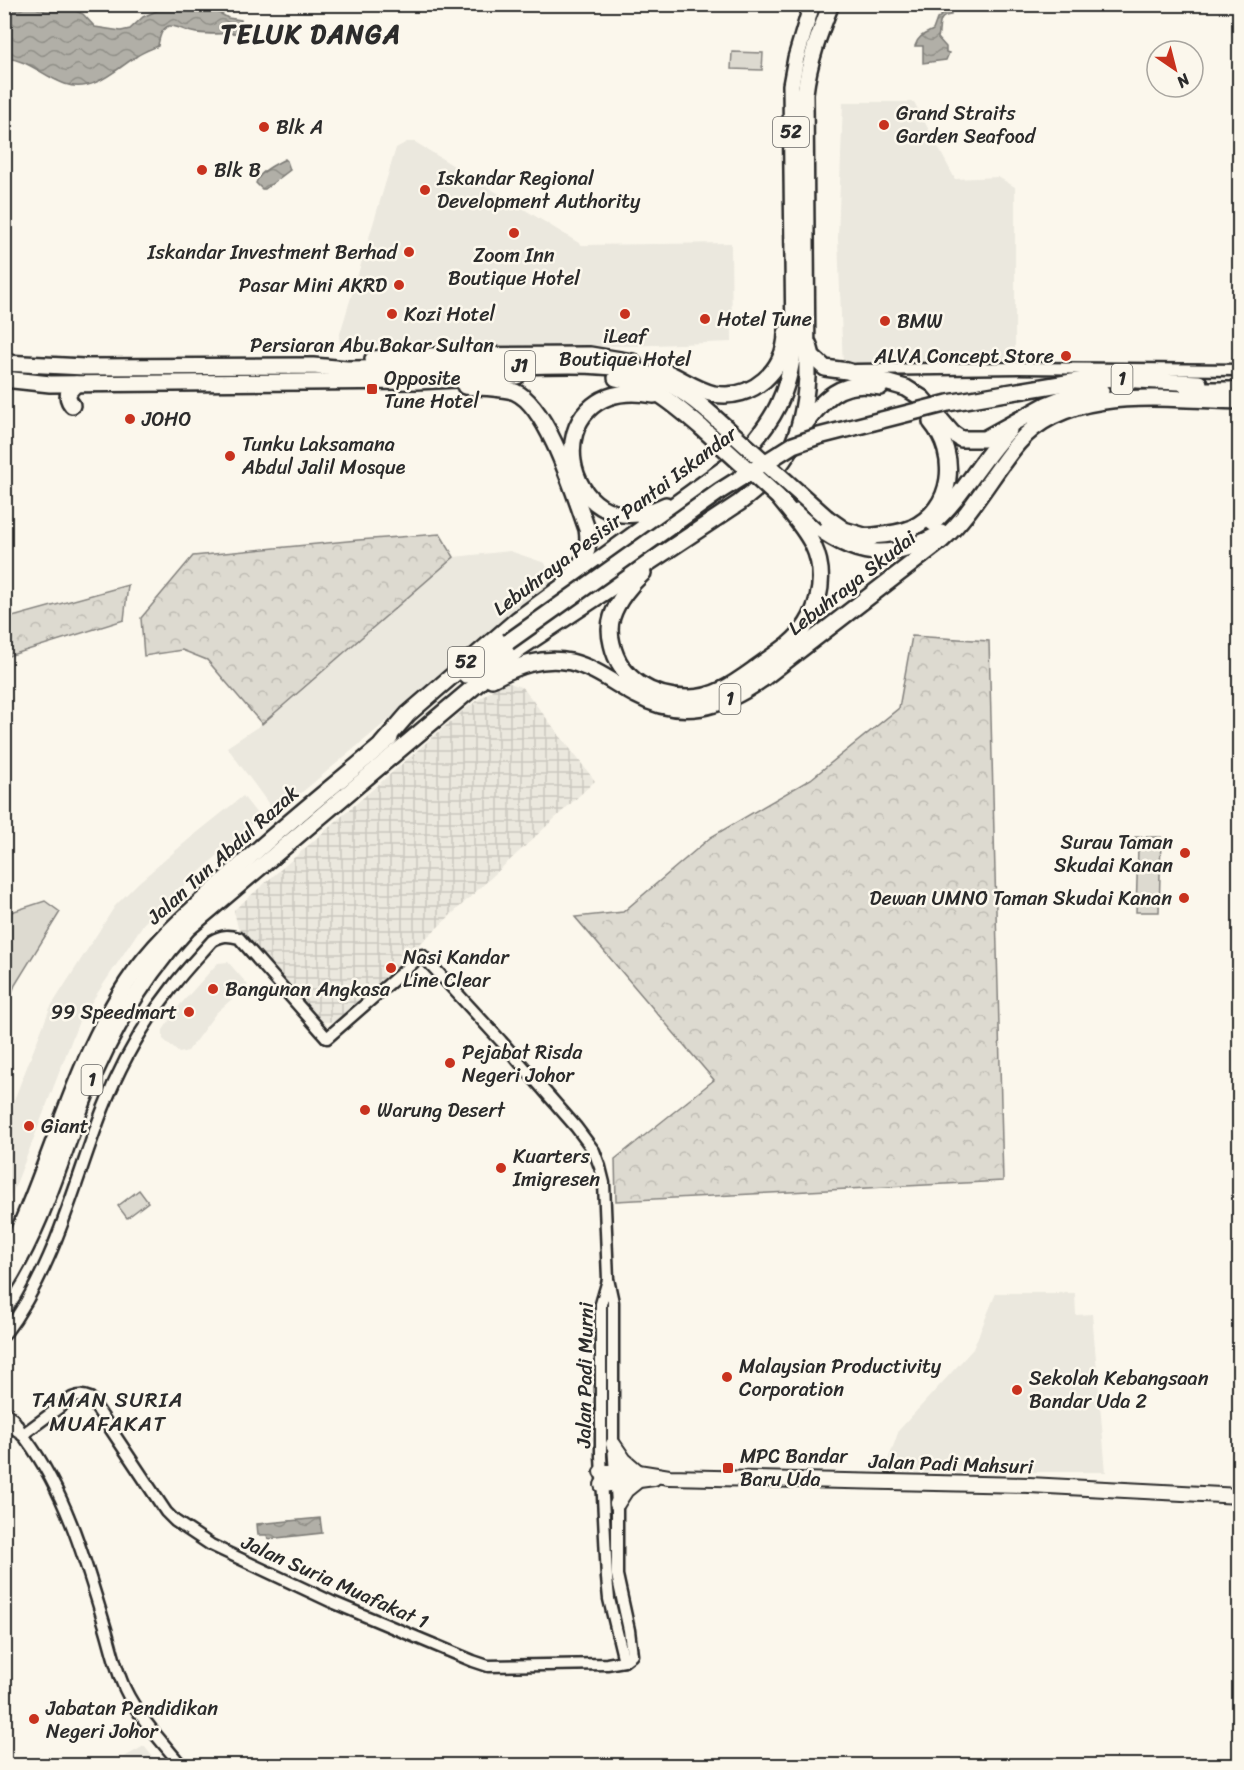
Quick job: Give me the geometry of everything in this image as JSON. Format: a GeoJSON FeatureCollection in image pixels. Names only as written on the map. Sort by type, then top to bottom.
{"type":"FeatureCollection","features":[{"type":"Feature","properties":{"kind":"highway","name":"Lebuhraya Pesisir Pantai Iskandar"},"geometry":{"type":"LineString","coordinates":[[382,744],[408,714],[518,619],[740,457],[759,437],[776,412],[786,388],[794,344],[791,85],[812,4]]}},
{"type":"Feature","properties":{"kind":"highway","name":"52"},"geometry":{"type":"LineString","coordinates":[[464,696],[520,648],[704,527],[759,488],[783,462],[796,436],[807,387],[805,93],[808,66],[831,4]]}},
{"type":"Feature","properties":{"kind":"highway"},"geometry":{"type":"LineString","coordinates":[[313,366],[411,356],[590,355],[649,366],[713,394],[739,394],[760,384],[773,371],[783,351],[786,340],[787,222],[791,206]]}},
{"type":"Feature","properties":{"kind":"highway"},"geometry":{"type":"LineString","coordinates":[[808,339],[812,356],[825,368],[847,371],[906,388],[922,398],[952,433],[962,439],[984,439],[1024,416],[1066,397],[1091,391],[1231,390],[1239,386]]}},
{"type":"Feature","properties":{"kind":"highway","name":"Persiaran Abu Bakar Sultan"},"geometry":{"type":"LineString","coordinates":[[4,363],[84,367],[313,366],[347,369],[535,366],[620,369],[645,373],[695,400],[713,416],[820,532]]}},
{"type":"Feature","properties":{"kind":"highway","name":"Persiaran Abu Bakar Sultan"},"geometry":{"type":"LineString","coordinates":[[4,379],[50,384],[417,381],[522,376],[604,377],[633,381],[665,397],[820,532],[844,530],[862,537]]}},
{"type":"Feature","properties":{"kind":"highway","name":"Jalan Tun Abdul Razak"},"geometry":{"type":"LineString","coordinates":[[4,1262],[27,1215],[81,1073],[116,1002],[135,971],[153,948],[239,864],[508,642],[720,491],[793,445],[948,402],[1096,378],[1239,386]]}},
{"type":"Feature","properties":{"kind":"highway"},"geometry":{"type":"LineString","coordinates":[[417,381],[506,389],[515,392],[529,402],[540,417],[553,441],[588,538],[584,561],[559,589]]}},
{"type":"Feature","properties":{"kind":"highway"},"geometry":{"type":"LineString","coordinates":[[72,405],[67,393],[76,384]]}},
{"type":"Feature","properties":{"kind":"highway"},"geometry":{"type":"LineString","coordinates":[[796,436],[831,394],[850,386],[870,385],[891,389],[907,399],[922,411],[941,434],[947,447],[950,465],[948,482],[936,507],[922,522],[905,531],[862,537]]}},
{"type":"Feature","properties":{"kind":"highway"},"geometry":{"type":"LineString","coordinates":[[665,397],[626,393],[594,405],[583,416],[574,433],[572,462],[579,481],[589,497],[594,502],[615,512],[645,513],[693,491]]}},
{"type":"Feature","properties":{"kind":"highway","name":"Lebuhraya Skudai"},"geometry":{"type":"LineString","coordinates":[[464,696],[483,683],[522,665],[554,661],[571,662],[591,670],[656,704],[686,709],[722,703],[741,694],[761,680],[930,550],[957,525],[1030,430],[1074,407],[1114,398],[1239,401]]}},
{"type":"Feature","properties":{"kind":"highway"},"geometry":{"type":"LineString","coordinates":[[862,537],[891,540],[916,532],[933,523],[950,506],[997,442],[1024,416]]}},
{"type":"Feature","properties":{"kind":"highway"},"geometry":{"type":"LineString","coordinates":[[662,554],[638,577],[623,597],[612,619],[610,637],[615,657],[624,673],[640,685],[663,695],[688,698],[718,693],[732,685],[790,643],[803,629],[817,604],[821,581],[818,561],[820,532],[837,542],[862,551],[881,553],[916,545],[957,525]]}},
{"type":"Feature","properties":{"kind":"highway","name":"Jalan Tun Abdul Razak"},"geometry":{"type":"LineString","coordinates":[[4,1286],[24,1253],[48,1201],[95,1072],[134,999],[165,954],[188,928],[220,899],[464,696]]}},
{"type":"Feature","properties":{"kind":"main road"},"geometry":{"type":"LineString","coordinates":[[614,1444],[638,1477],[617,1504]]}},
{"type":"Feature","properties":{"kind":"main road","name":"Jalan Padi Mahsuri"},"geometry":{"type":"LineString","coordinates":[[608,1478],[661,1476],[1029,1485],[1239,1496]]}},
{"type":"Feature","properties":{"kind":"street"},"geometry":{"type":"LineString","coordinates":[[847,371],[963,368],[1239,370]]}},
{"type":"Feature","properties":{"kind":"street","name":"Jalan Padi Murni"},"geometry":{"type":"LineString","coordinates":[[4,1335],[40,1278],[55,1246],[103,1108],[123,1062],[173,985],[212,941],[220,936],[229,935],[239,938],[327,1038],[422,955],[512,1053],[594,1151],[604,1183],[608,1279],[614,1302],[614,1444],[608,1478]]}},
{"type":"Feature","properties":{"kind":"street","name":"Jalan Padi Murni"},"geometry":{"type":"LineString","coordinates":[[608,1279],[601,1304],[608,1478]]}},
{"type":"Feature","properties":{"kind":"street","name":"Jalan Suria Muafakat 1"},"geometry":{"type":"LineString","coordinates":[[38,1422],[72,1398],[79,1395],[90,1398],[166,1512],[175,1521],[211,1545],[434,1646],[488,1666],[607,1664],[624,1661]]}},
{"type":"Feature","properties":{"kind":"street"},"geometry":{"type":"LineString","coordinates":[[7,1416],[38,1422]]}},
{"type":"Feature","properties":{"kind":"street"},"geometry":{"type":"LineString","coordinates":[[7,1416],[34,1450],[71,1522],[125,1689],[156,1734],[182,1766]]}},
{"type":"Feature","properties":{"kind":"street"},"geometry":{"type":"LineString","coordinates":[[21,1434],[38,1422]]}},
{"type":"Feature","properties":{"kind":"street"},"geometry":{"type":"LineString","coordinates":[[34,1450],[38,1422]]}},
{"type":"Feature","properties":{"kind":"street"},"geometry":{"type":"LineString","coordinates":[[608,1478],[617,1504],[617,1575],[632,1650],[632,1655],[624,1661],[609,1599],[608,1478]]}},
{"type":"Feature","properties":{"kind":"shaded area"},"geometry":{"type":"Polygon","coordinates":[[[843,102],[914,102],[955,179],[998,177],[1015,187],[1015,364],[893,364],[843,367],[838,238],[843,102]]]}},
{"type":"Feature","properties":{"kind":"shaded area"},"geometry":{"type":"Polygon","coordinates":[[[407,142],[415,142],[582,245],[731,243],[732,342],[628,346],[340,344],[339,337],[396,148],[407,142]]]}},
{"type":"Feature","properties":{"kind":"shaded area"},"geometry":{"type":"Polygon","coordinates":[[[510,551],[545,563],[553,582],[276,814],[227,747],[262,724],[454,557],[510,551]]]}},
{"type":"Feature","properties":{"kind":"shaded area"},"geometry":{"type":"Polygon","coordinates":[[[505,681],[523,688],[595,781],[337,1021],[319,1023],[238,928],[234,910],[465,709],[505,681]]]}},
{"type":"Feature","properties":{"kind":"shaded area"},"geometry":{"type":"Polygon","coordinates":[[[243,796],[258,818],[144,923],[79,1021],[8,1205],[5,1204],[5,1123],[50,1008],[115,906],[139,882],[243,796]]]}},
{"type":"Feature","properties":{"kind":"shaded area"},"geometry":{"type":"Polygon","coordinates":[[[228,962],[248,985],[216,1013],[188,1051],[179,1053],[163,1039],[163,1030],[180,1005],[215,966],[218,963],[228,962]]]}},
{"type":"Feature","properties":{"kind":"shaded area","name":"Sekolah Kebangsaan Bandar Uda 2"},"geometry":{"type":"Polygon","coordinates":[[[996,1293],[1075,1293],[1076,1315],[1092,1314],[1106,1472],[884,1472],[899,1430],[973,1349],[996,1293]]]}},
{"type":"Feature","properties":{"kind":"shaded area"},"geometry":{"type":"Polygon","coordinates":[[[144,1746],[159,1765],[110,1765],[144,1746]]]}},
{"type":"Feature","properties":{"kind":"green space"},"geometry":{"type":"Polygon","coordinates":[[[732,52],[763,53],[762,70],[731,69],[732,52]]]}},
{"type":"Feature","properties":{"kind":"green space"},"geometry":{"type":"Polygon","coordinates":[[[440,534],[454,557],[262,724],[207,660],[182,650],[144,656],[141,618],[193,556],[440,534]]]}},
{"type":"Feature","properties":{"kind":"green space"},"geometry":{"type":"Polygon","coordinates":[[[128,585],[124,620],[5,657],[5,619],[128,585]]]}},
{"type":"Feature","properties":{"kind":"green space"},"geometry":{"type":"Polygon","coordinates":[[[912,636],[989,641],[1003,1181],[616,1201],[615,1159],[714,1080],[575,917],[623,912],[711,837],[811,779],[899,708],[912,636]]]}},
{"type":"Feature","properties":{"kind":"green space"},"geometry":{"type":"Polygon","coordinates":[[[1135,837],[1161,837],[1159,912],[1136,912],[1138,848],[1135,847],[1135,837]]]}},
{"type":"Feature","properties":{"kind":"green space"},"geometry":{"type":"Polygon","coordinates":[[[45,901],[60,912],[15,985],[5,1010],[5,914],[45,901]]]}},
{"type":"Feature","properties":{"kind":"green space"},"geometry":{"type":"Polygon","coordinates":[[[139,1190],[148,1202],[127,1218],[118,1206],[139,1190]]]}},
{"type":"Feature","properties":{"kind":"water"},"geometry":{"type":"Polygon","coordinates":[[[4,5],[65,6],[83,14],[95,27],[121,31],[130,29],[143,17],[165,7],[199,5],[228,18],[241,20],[241,33],[200,33],[169,26],[162,31],[158,46],[139,55],[104,79],[85,86],[75,86],[57,81],[22,62],[5,58],[4,5]]]}},
{"type":"Feature","properties":{"kind":"water"},"geometry":{"type":"Polygon","coordinates":[[[946,12],[951,12],[951,15],[941,20],[938,38],[946,47],[946,52],[949,53],[946,60],[923,63],[923,46],[915,46],[916,43],[922,36],[933,30],[937,19],[946,12]]]}},
{"type":"Feature","properties":{"kind":"water"},"geometry":{"type":"Polygon","coordinates":[[[285,159],[290,170],[262,189],[256,183],[261,175],[285,159]]]}},
{"type":"Feature","properties":{"kind":"water"},"geometry":{"type":"Polygon","coordinates":[[[320,1518],[322,1533],[268,1539],[267,1535],[258,1535],[257,1524],[320,1518]]]}},
{"type":"Feature","properties":{"kind":"place","name":"Grand Straits Garden Seafood"},"geometry":{"type":"Point","coordinates":[884,125]}},
{"type":"Feature","properties":{"kind":"place","name":"Blk A"},"geometry":{"type":"Point","coordinates":[264,127]}},
{"type":"Feature","properties":{"kind":"place","name":"Blk B"},"geometry":{"type":"Point","coordinates":[202,170]}},
{"type":"Feature","properties":{"kind":"place","name":"Iskandar Regional Development Authority"},"geometry":{"type":"Point","coordinates":[425,190]}},
{"type":"Feature","properties":{"kind":"place","name":"Zoom Inn Boutique Hotel"},"geometry":{"type":"Point","coordinates":[514,233]}},
{"type":"Feature","properties":{"kind":"place","name":"Iskandar Investment Berhad"},"geometry":{"type":"Point","coordinates":[409,252]}},
{"type":"Feature","properties":{"kind":"place","name":"Pasar Mini AKRD"},"geometry":{"type":"Point","coordinates":[399,285]}},
{"type":"Feature","properties":{"kind":"place","name":"Kozi Hotel"},"geometry":{"type":"Point","coordinates":[392,314]}},
{"type":"Feature","properties":{"kind":"place","name":"iLeaf Boutique Hotel"},"geometry":{"type":"Point","coordinates":[625,314]}},
{"type":"Feature","properties":{"kind":"place","name":"Hotel Tune"},"geometry":{"type":"Point","coordinates":[705,319]}},
{"type":"Feature","properties":{"kind":"place","name":"BMW"},"geometry":{"type":"Point","coordinates":[885,321]}},
{"type":"Feature","properties":{"kind":"place","name":"ALVA Concept Store"},"geometry":{"type":"Point","coordinates":[1066,356]}},
{"type":"Feature","properties":{"kind":"place","name":"Opposite Tune Hotel"},"geometry":{"type":"Point","coordinates":[372,389]}},
{"type":"Feature","properties":{"kind":"place","name":"JOHO"},"geometry":{"type":"Point","coordinates":[130,419]}},
{"type":"Feature","properties":{"kind":"place","name":"Tunku Laksamana Abdul Jalil Mosque"},"geometry":{"type":"Point","coordinates":[230,456]}},
{"type":"Feature","properties":{"kind":"place","name":"Surau Taman Skudai Kanan"},"geometry":{"type":"Point","coordinates":[1185,853]}},
{"type":"Feature","properties":{"kind":"place","name":"Dewan UMNO Taman Skudai Kanan"},"geometry":{"type":"Point","coordinates":[1184,898]}},
{"type":"Feature","properties":{"kind":"place","name":"Nasi Kandar Line Clear"},"geometry":{"type":"Point","coordinates":[391,968]}},
{"type":"Feature","properties":{"kind":"place","name":"Bangunan Angkasa"},"geometry":{"type":"Point","coordinates":[213,989]}},
{"type":"Feature","properties":{"kind":"place","name":"99 Speedmart"},"geometry":{"type":"Point","coordinates":[189,1012]}},
{"type":"Feature","properties":{"kind":"place","name":"Pejabat Risda Negeri Johor"},"geometry":{"type":"Point","coordinates":[450,1063]}},
{"type":"Feature","properties":{"kind":"place","name":"Warung Desert"},"geometry":{"type":"Point","coordinates":[365,1110]}},
{"type":"Feature","properties":{"kind":"place","name":"Giant"},"geometry":{"type":"Point","coordinates":[29,1126]}},
{"type":"Feature","properties":{"kind":"place","name":"Kuarters Imigresen"},"geometry":{"type":"Point","coordinates":[501,1168]}},
{"type":"Feature","properties":{"kind":"place","name":"Malaysian Productivity Corporation"},"geometry":{"type":"Point","coordinates":[727,1377]}},
{"type":"Feature","properties":{"kind":"place","name":"Sekolah Kebangsaan Bandar Uda 2"},"geometry":{"type":"Point","coordinates":[1017,1390]}},
{"type":"Feature","properties":{"kind":"place","name":"MPC Bandar Baru Uda"},"geometry":{"type":"Point","coordinates":[728,1468]}},
{"type":"Feature","properties":{"kind":"place","name":"Jabatan Pendidikan Negeri Johor"},"geometry":{"type":"Point","coordinates":[34,1719]}},
{"type":"Feature","properties":{"kind":"district","name":"TELUK DANGA"},"geometry":{"type":"Point","coordinates":[311,34]}},
{"type":"Feature","properties":{"kind":"district","name":"TAMAN SURIA MUAFAKAT"},"geometry":{"type":"Point","coordinates":[108,1412]}}]}
